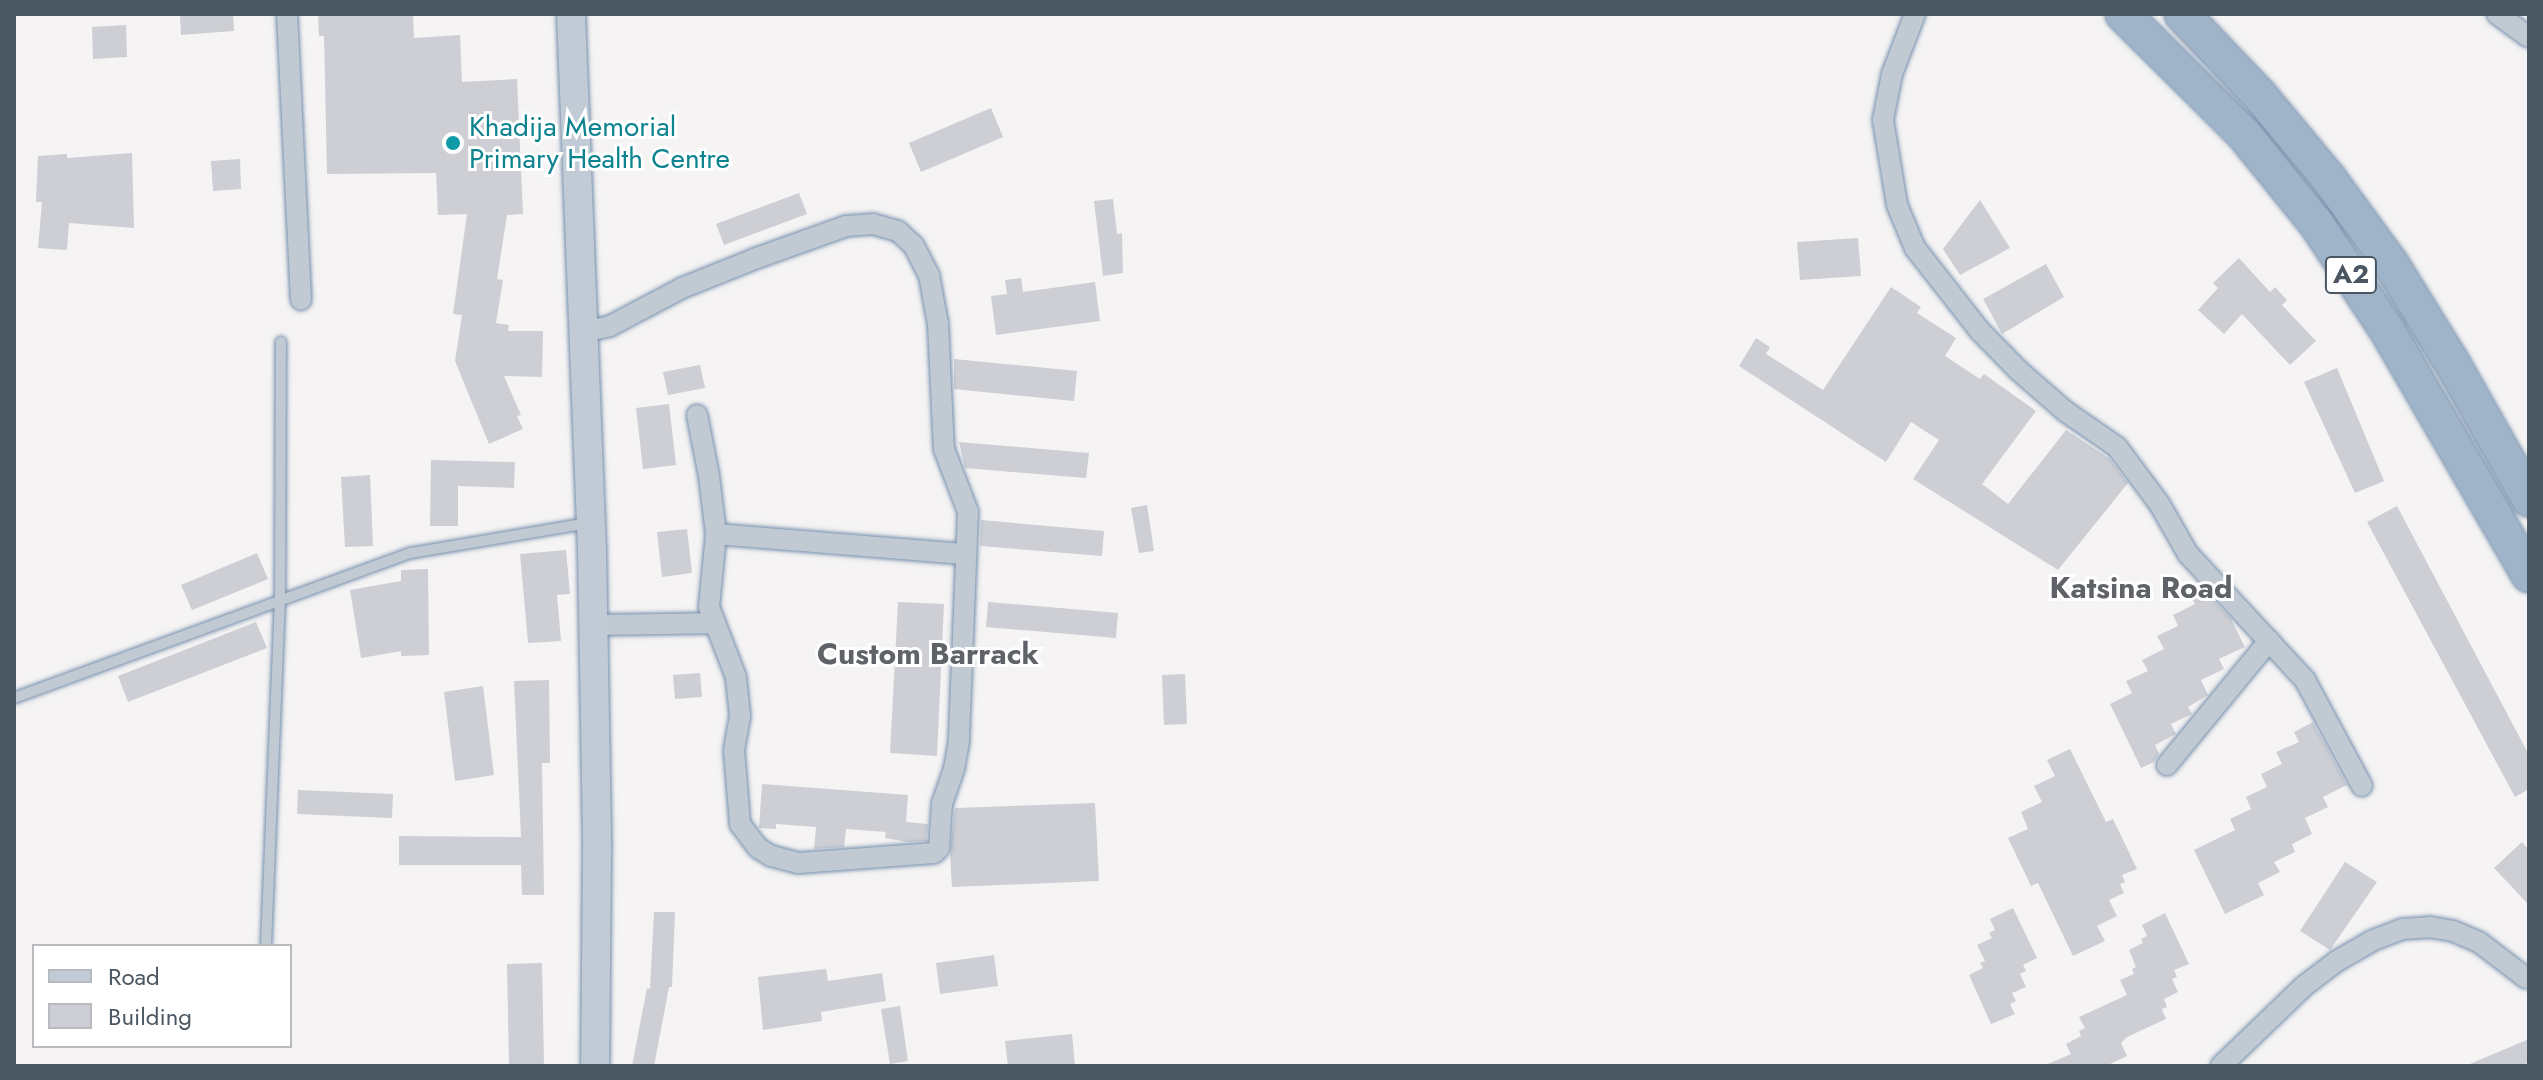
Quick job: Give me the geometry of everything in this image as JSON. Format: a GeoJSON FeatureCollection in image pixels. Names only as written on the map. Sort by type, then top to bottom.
{"type":"FeatureCollection","features":[{"type":"Feature","properties":{"kind":"highway","name":"A2"},"geometry":{"type":"LineString","coordinates":[[2123,14],[2243,133],[2316,223],[2387,330],[2529,575]]}},
{"type":"Feature","properties":{"kind":"highway","name":"A2"},"geometry":{"type":"LineString","coordinates":[[2182,14],[2261,97],[2329,179],[2391,264],[2451,361],[2529,499]]}},
{"type":"Feature","properties":{"kind":"main road"},"geometry":{"type":"LineString","coordinates":[[571,14],[591,523],[597,851],[595,1066]]}},
{"type":"Feature","properties":{"kind":"street"},"geometry":{"type":"LineString","coordinates":[[287,14],[301,300]]}},
{"type":"Feature","properties":{"kind":"street"},"geometry":{"type":"LineString","coordinates":[[1915,14],[1892,74],[1883,120],[1897,205],[1915,248],[1979,330],[2018,370],[2065,411],[2117,447],[2160,505],[2188,554],[2305,680],[2362,786]]}},
{"type":"Feature","properties":{"kind":"street"},"geometry":{"type":"LineString","coordinates":[[2497,14],[2529,37]]}},
{"type":"Feature","properties":{"kind":"street"},"geometry":{"type":"LineString","coordinates":[[584,332],[610,326],[682,288],[846,226],[873,224],[898,231],[914,246],[929,275],[938,324],[944,449],[968,512],[959,741],[954,769],[942,804],[939,848],[928,855],[798,863],[771,856],[749,838],[736,808],[734,750],[740,716],[736,677],[709,607],[716,534],[697,415]]}},
{"type":"Feature","properties":{"kind":"street"},"geometry":{"type":"LineString","coordinates":[[716,534],[966,554]]}},
{"type":"Feature","properties":{"kind":"street"},"geometry":{"type":"LineString","coordinates":[[592,625],[715,623]]}},
{"type":"Feature","properties":{"kind":"street"},"geometry":{"type":"LineString","coordinates":[[2167,765],[2269,641]]}},
{"type":"Feature","properties":{"kind":"street"},"geometry":{"type":"LineString","coordinates":[[2221,1066],[2304,986],[2337,961],[2371,941],[2403,929],[2429,927],[2453,931],[2479,942],[2526,978]]}},
{"type":"Feature","properties":{"kind":"lane"},"geometry":{"type":"LineString","coordinates":[[266,944],[280,600],[281,342]]}},
{"type":"Feature","properties":{"kind":"lane"},"geometry":{"type":"LineString","coordinates":[[14,698],[411,553],[591,523]]}},
{"type":"Feature","properties":{"kind":"building"},"geometry":{"type":"Polygon","coordinates":[[[180,14],[233,14],[234,31],[181,35],[180,14]]]}},
{"type":"Feature","properties":{"kind":"building"},"geometry":{"type":"Polygon","coordinates":[[[318,14],[413,14],[414,38],[460,35],[462,82],[517,79],[523,214],[507,215],[497,279],[503,280],[496,323],[509,325],[508,331],[543,331],[542,377],[504,376],[521,415],[517,416],[523,429],[489,444],[455,361],[462,315],[453,314],[467,214],[438,215],[436,173],[327,174],[324,36],[319,36],[318,14]]]}},
{"type":"Feature","properties":{"kind":"building"},"geometry":{"type":"Polygon","coordinates":[[[126,25],[127,57],[93,59],[92,27],[126,25]]]}},
{"type":"Feature","properties":{"kind":"building"},"geometry":{"type":"Polygon","coordinates":[[[991,108],[1003,137],[921,172],[909,143],[991,108]]]}},
{"type":"Feature","properties":{"kind":"building"},"geometry":{"type":"Polygon","coordinates":[[[132,153],[134,228],[69,223],[67,250],[38,248],[42,202],[36,202],[38,156],[67,154],[67,158],[132,153]]]}},
{"type":"Feature","properties":{"kind":"building"},"geometry":{"type":"Polygon","coordinates":[[[240,159],[241,189],[213,191],[211,161],[240,159]]]}},
{"type":"Feature","properties":{"kind":"building"},"geometry":{"type":"Polygon","coordinates":[[[799,193],[807,214],[724,245],[716,224],[799,193]]]}},
{"type":"Feature","properties":{"kind":"building"},"geometry":{"type":"Polygon","coordinates":[[[1113,199],[1117,234],[1122,233],[1123,273],[1103,276],[1094,201],[1113,199]]]}},
{"type":"Feature","properties":{"kind":"building"},"geometry":{"type":"Polygon","coordinates":[[[1980,200],[2010,248],[1960,275],[1943,249],[1980,200]]]}},
{"type":"Feature","properties":{"kind":"building"},"geometry":{"type":"Polygon","coordinates":[[[1858,238],[1861,276],[1800,280],[1797,242],[1858,238]]]}},
{"type":"Feature","properties":{"kind":"building"},"geometry":{"type":"Polygon","coordinates":[[[2239,258],[2270,292],[2275,287],[2287,300],[2282,305],[2316,341],[2290,365],[2242,314],[2224,334],[2198,310],[2218,288],[2213,283],[2239,258]]]}},
{"type":"Feature","properties":{"kind":"building"},"geometry":{"type":"Polygon","coordinates":[[[2046,264],[2064,297],[2002,334],[1983,299],[2046,264]]]}},
{"type":"Feature","properties":{"kind":"building"},"geometry":{"type":"Polygon","coordinates":[[[1021,278],[1023,292],[1095,282],[1100,321],[996,335],[991,296],[1007,294],[1005,280],[1021,278]]]}},
{"type":"Feature","properties":{"kind":"building"},"geometry":{"type":"Polygon","coordinates":[[[1891,287],[1921,307],[1917,313],[1956,338],[1945,356],[1980,379],[1984,374],[2036,411],[1982,484],[2008,504],[2066,430],[2110,459],[2128,483],[2058,570],[1913,479],[1939,440],[1911,422],[1886,462],[1739,366],[1756,338],[1770,347],[1766,354],[1823,390],[1891,287]]]}},
{"type":"Feature","properties":{"kind":"building"},"geometry":{"type":"Polygon","coordinates":[[[954,359],[1077,371],[1074,401],[954,389],[954,359]]]}},
{"type":"Feature","properties":{"kind":"building"},"geometry":{"type":"Polygon","coordinates":[[[700,365],[705,388],[668,395],[663,372],[700,365]]]}},
{"type":"Feature","properties":{"kind":"building"},"geometry":{"type":"Polygon","coordinates":[[[2337,368],[2384,481],[2355,493],[2304,382],[2337,368]]]}},
{"type":"Feature","properties":{"kind":"building"},"geometry":{"type":"Polygon","coordinates":[[[669,404],[676,465],[643,469],[636,408],[669,404]]]}},
{"type":"Feature","properties":{"kind":"building"},"geometry":{"type":"Polygon","coordinates":[[[959,442],[1089,453],[1086,478],[965,468],[959,442]]]}},
{"type":"Feature","properties":{"kind":"building"},"geometry":{"type":"Polygon","coordinates":[[[431,460],[515,462],[514,488],[458,486],[458,526],[430,526],[431,460]]]}},
{"type":"Feature","properties":{"kind":"building"},"geometry":{"type":"Polygon","coordinates":[[[370,475],[373,546],[345,547],[341,477],[370,475]]]}},
{"type":"Feature","properties":{"kind":"building"},"geometry":{"type":"Polygon","coordinates":[[[1147,505],[1154,551],[1139,553],[1131,508],[1147,505]]]}},
{"type":"Feature","properties":{"kind":"building"},"geometry":{"type":"Polygon","coordinates":[[[2397,506],[2529,755],[2529,789],[2515,797],[2367,522],[2397,506]]]}},
{"type":"Feature","properties":{"kind":"building"},"geometry":{"type":"Polygon","coordinates":[[[981,520],[1104,531],[1102,556],[980,546],[981,520]]]}},
{"type":"Feature","properties":{"kind":"building"},"geometry":{"type":"Polygon","coordinates":[[[687,529],[692,573],[662,577],[657,532],[687,529]]]}},
{"type":"Feature","properties":{"kind":"building"},"geometry":{"type":"Polygon","coordinates":[[[566,550],[570,594],[557,595],[561,641],[528,643],[520,554],[566,550]]]}},
{"type":"Feature","properties":{"kind":"building"},"geometry":{"type":"Polygon","coordinates":[[[257,553],[268,579],[192,610],[181,585],[257,553]]]}},
{"type":"Feature","properties":{"kind":"building"},"geometry":{"type":"Polygon","coordinates":[[[428,569],[429,655],[401,656],[401,651],[361,658],[350,590],[401,581],[401,570],[428,569]]]}},
{"type":"Feature","properties":{"kind":"building"},"geometry":{"type":"Polygon","coordinates":[[[2202,588],[2231,619],[2245,647],[2219,659],[2224,669],[2201,680],[2208,695],[2188,707],[2192,714],[2171,724],[2176,734],[2155,745],[2159,754],[2154,762],[2141,768],[2110,704],[2132,693],[2126,681],[2148,671],[2142,660],[2164,649],[2157,636],[2178,626],[2173,615],[2195,604],[2190,594],[2202,588]]]}},
{"type":"Feature","properties":{"kind":"building"},"geometry":{"type":"Polygon","coordinates":[[[898,602],[944,604],[937,756],[890,753],[898,602]]]}},
{"type":"Feature","properties":{"kind":"building"},"geometry":{"type":"Polygon","coordinates":[[[988,602],[1118,613],[1116,638],[986,627],[988,602]]]}},
{"type":"Feature","properties":{"kind":"building"},"geometry":{"type":"Polygon","coordinates":[[[256,622],[267,648],[128,702],[118,676],[256,622]]]}},
{"type":"Feature","properties":{"kind":"building"},"geometry":{"type":"Polygon","coordinates":[[[700,673],[702,697],[675,699],[673,675],[700,673]]]}},
{"type":"Feature","properties":{"kind":"building"},"geometry":{"type":"Polygon","coordinates":[[[1185,674],[1187,724],[1164,725],[1162,675],[1185,674]]]}},
{"type":"Feature","properties":{"kind":"building"},"geometry":{"type":"Polygon","coordinates":[[[549,680],[550,763],[542,763],[544,895],[522,895],[521,865],[399,865],[399,836],[521,837],[514,681],[549,680]]]}},
{"type":"Feature","properties":{"kind":"building"},"geometry":{"type":"Polygon","coordinates":[[[483,686],[494,775],[455,781],[444,692],[483,686]]]}},
{"type":"Feature","properties":{"kind":"building"},"geometry":{"type":"Polygon","coordinates":[[[2313,722],[2347,785],[2323,797],[2328,807],[2305,818],[2312,834],[2292,844],[2295,852],[2274,862],[2280,872],[2258,883],[2264,895],[2225,914],[2194,850],[2235,830],[2230,819],[2251,809],[2246,797],[2267,787],[2261,774],[2282,764],[2276,752],[2299,742],[2294,732],[2313,722]]]}},
{"type":"Feature","properties":{"kind":"building"},"geometry":{"type":"Polygon","coordinates":[[[2070,749],[2106,822],[2113,819],[2137,869],[2122,875],[2125,882],[2120,884],[2124,893],[2109,900],[2117,916],[2097,926],[2105,941],[2073,956],[2038,883],[2031,886],[2008,838],[2028,829],[2021,812],[2042,802],[2034,786],[2055,776],[2047,760],[2070,749]]]}},
{"type":"Feature","properties":{"kind":"building"},"geometry":{"type":"Polygon","coordinates":[[[762,784],[908,795],[906,822],[928,824],[926,841],[908,842],[885,838],[886,832],[846,829],[844,847],[814,849],[816,827],[776,824],[776,829],[759,828],[762,784]]]}},
{"type":"Feature","properties":{"kind":"building"},"geometry":{"type":"Polygon","coordinates":[[[298,790],[393,794],[392,818],[297,814],[298,790]]]}},
{"type":"Feature","properties":{"kind":"building"},"geometry":{"type":"Polygon","coordinates":[[[1095,803],[1099,881],[952,887],[950,854],[955,808],[1095,803]]]}},
{"type":"Feature","properties":{"kind":"building"},"geometry":{"type":"Polygon","coordinates":[[[2522,842],[2529,850],[2529,905],[2494,868],[2522,842]]]}},
{"type":"Feature","properties":{"kind":"building"},"geometry":{"type":"Polygon","coordinates":[[[2345,862],[2377,882],[2330,950],[2300,931],[2345,862]]]}},
{"type":"Feature","properties":{"kind":"building"},"geometry":{"type":"Polygon","coordinates":[[[2013,908],[2037,958],[2023,965],[2026,971],[2020,974],[2026,987],[2012,993],[2016,1001],[2010,1004],[2015,1014],[1991,1024],[1969,975],[1983,968],[1980,963],[1985,961],[1977,945],[1992,938],[1989,933],[1995,930],[1990,919],[2013,908]]]}},
{"type":"Feature","properties":{"kind":"building"},"geometry":{"type":"Polygon","coordinates":[[[654,912],[675,912],[672,987],[669,987],[654,1066],[632,1066],[647,988],[650,989],[654,912]]]}},
{"type":"Feature","properties":{"kind":"building"},"geometry":{"type":"Polygon","coordinates":[[[2165,913],[2189,964],[2174,970],[2177,977],[2172,979],[2178,992],[2164,999],[2167,1007],[2162,1009],[2166,1019],[2127,1037],[2121,1043],[2127,1056],[2106,1066],[2043,1066],[2071,1054],[2066,1044],[2081,1036],[2079,1031],[2085,1028],[2079,1017],[2127,995],[2120,980],[2134,974],[2132,969],[2136,967],[2129,950],[2143,943],[2141,939],[2147,936],[2142,925],[2165,913]]]}},
{"type":"Feature","properties":{"kind":"building"},"geometry":{"type":"Polygon","coordinates":[[[994,955],[998,986],[940,994],[936,963],[994,955]]]}},
{"type":"Feature","properties":{"kind":"building"},"geometry":{"type":"Polygon","coordinates":[[[542,963],[544,1066],[509,1066],[507,964],[542,963]]]}},
{"type":"Feature","properties":{"kind":"building"},"geometry":{"type":"Polygon","coordinates":[[[826,969],[828,981],[882,973],[886,1001],[821,1012],[822,1021],[763,1030],[758,977],[826,969]]]}},
{"type":"Feature","properties":{"kind":"building"},"geometry":{"type":"Polygon","coordinates":[[[900,1006],[908,1061],[890,1064],[881,1009],[900,1006]]]}},
{"type":"Feature","properties":{"kind":"building"},"geometry":{"type":"Polygon","coordinates":[[[1072,1034],[1075,1066],[1008,1066],[1005,1041],[1072,1034]]]}},
{"type":"Feature","properties":{"kind":"building"},"geometry":{"type":"Polygon","coordinates":[[[2529,1039],[2529,1062],[2521,1066],[2465,1066],[2529,1039]]]}},
{"type":"Feature","properties":{"kind":"place","name":"Khadija Memorial Primary Health Centre"},"geometry":{"type":"Point","coordinates":[453,143]}},
{"type":"Feature","properties":{"kind":"district","name":"Katsina Road"},"geometry":{"type":"Point","coordinates":[2141,588]}},
{"type":"Feature","properties":{"kind":"district","name":"Custom Barrack"},"geometry":{"type":"Point","coordinates":[928,654]}}]}
